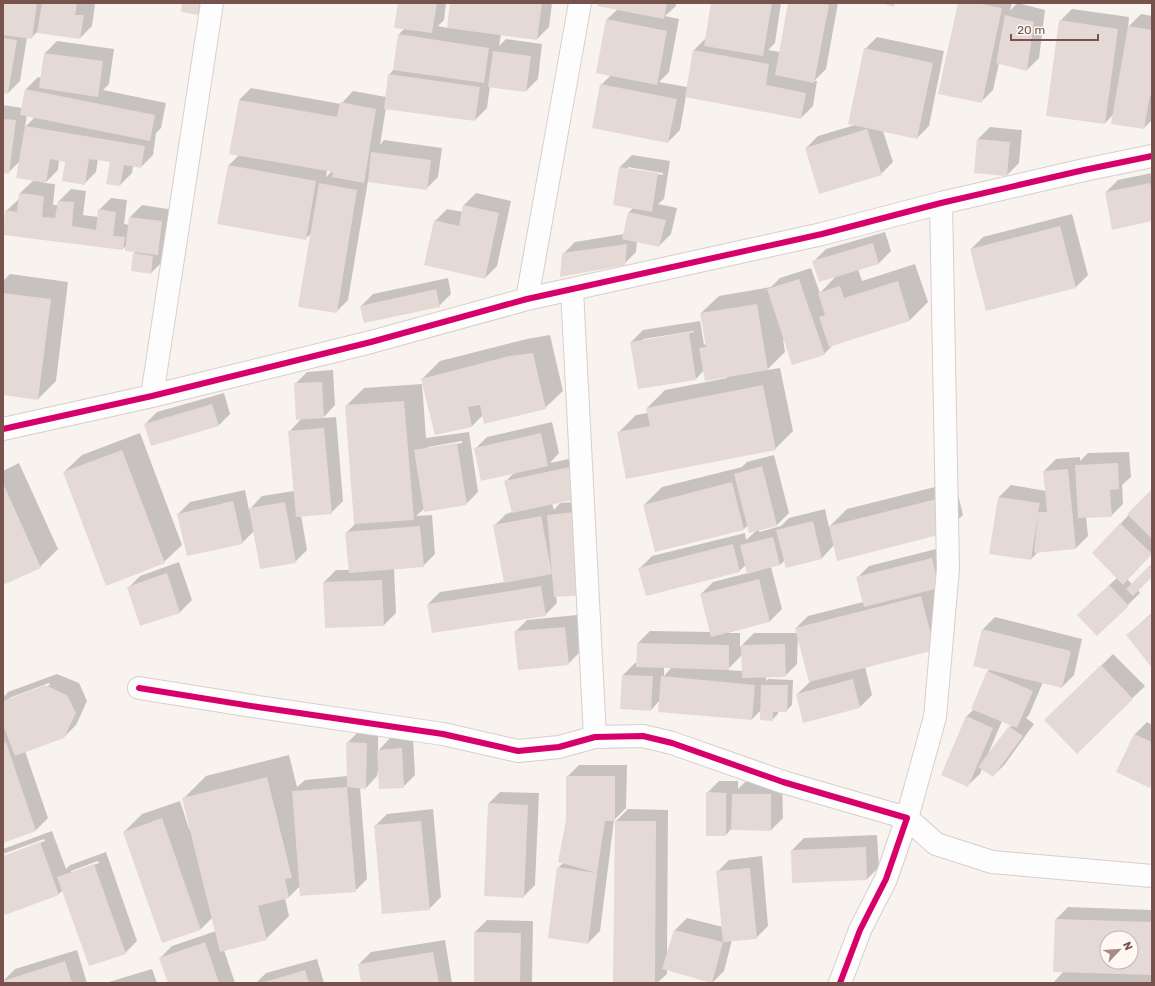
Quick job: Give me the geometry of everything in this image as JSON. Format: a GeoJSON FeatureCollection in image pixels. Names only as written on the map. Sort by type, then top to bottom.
{"type":"FeatureCollection","features":[{"type":"Feature","properties":{"kind":"street"},"geometry":{"type":"LineString","coordinates":[[152,396],[212,3]]}},
{"type":"Feature","properties":{"kind":"street"},"geometry":{"type":"LineString","coordinates":[[528,299],[580,3]]}},
{"type":"Feature","properties":{"kind":"street"},"geometry":{"type":"LineString","coordinates":[[3,429],[152,396],[371,342],[528,299],[822,234],[1084,170],[1152,156]]}},
{"type":"Feature","properties":{"kind":"street"},"geometry":{"type":"LineString","coordinates":[[840,983],[860,930],[886,879],[907,818],[935,717],[948,569],[941,204]]}},
{"type":"Feature","properties":{"kind":"street"},"geometry":{"type":"LineString","coordinates":[[572,290],[595,737]]}},
{"type":"Feature","properties":{"kind":"street"},"geometry":{"type":"LineString","coordinates":[[139,688],[443,734],[518,751],[559,747],[595,737],[643,736],[672,743],[783,782],[907,818],[936,844],[992,862],[1152,876]]}},
{"type":"Feature","properties":{"kind":"building"},"geometry":{"type":"Polygon","coordinates":[[[3,3],[37,3],[32,39],[3,35],[3,3]]]}},
{"type":"Feature","properties":{"kind":"building"},"geometry":{"type":"Polygon","coordinates":[[[42,3],[77,3],[75,15],[84,15],[80,39],[37,33],[42,3]]]}},
{"type":"Feature","properties":{"kind":"building"},"geometry":{"type":"Polygon","coordinates":[[[182,3],[200,3],[198,15],[181,12],[182,3]]]}},
{"type":"Feature","properties":{"kind":"building"},"geometry":{"type":"Polygon","coordinates":[[[398,3],[437,3],[432,33],[394,28],[398,3]]]}},
{"type":"Feature","properties":{"kind":"building"},"geometry":{"type":"Polygon","coordinates":[[[450,3],[542,3],[537,40],[447,28],[450,3]]]}},
{"type":"Feature","properties":{"kind":"building"},"geometry":{"type":"Polygon","coordinates":[[[598,3],[667,3],[664,19],[597,6],[598,3]]]}},
{"type":"Feature","properties":{"kind":"building"},"geometry":{"type":"Polygon","coordinates":[[[711,3],[772,3],[763,56],[704,46],[711,3]]]}},
{"type":"Feature","properties":{"kind":"building"},"geometry":{"type":"Polygon","coordinates":[[[788,3],[819,3],[829,5],[814,83],[775,75],[788,3]]]}},
{"type":"Feature","properties":{"kind":"building"},"geometry":{"type":"Polygon","coordinates":[[[881,3],[895,3],[894,7],[881,3]]]}},
{"type":"Feature","properties":{"kind":"building"},"geometry":{"type":"Polygon","coordinates":[[[958,3],[977,3],[1002,8],[982,103],[938,94],[958,3]]]}},
{"type":"Feature","properties":{"kind":"building"},"geometry":{"type":"Polygon","coordinates":[[[1005,15],[1034,22],[1027,71],[996,63],[1005,15]]]}},
{"type":"Feature","properties":{"kind":"building"},"geometry":{"type":"Polygon","coordinates":[[[606,19],[667,31],[657,85],[596,73],[606,19]]]}},
{"type":"Feature","properties":{"kind":"building"},"geometry":{"type":"Polygon","coordinates":[[[1059,20],[1118,29],[1105,124],[1046,116],[1059,20]]]}},
{"type":"Feature","properties":{"kind":"building"},"geometry":{"type":"Polygon","coordinates":[[[1128,26],[1152,30],[1152,96],[1150,95],[1144,129],[1111,124],[1128,26]]]}},
{"type":"Feature","properties":{"kind":"building"},"geometry":{"type":"Polygon","coordinates":[[[398,34],[489,48],[484,83],[393,70],[398,34]]]}},
{"type":"Feature","properties":{"kind":"building"},"geometry":{"type":"Polygon","coordinates":[[[3,38],[17,40],[8,94],[3,93],[3,38]]]}},
{"type":"Feature","properties":{"kind":"building"},"geometry":{"type":"Polygon","coordinates":[[[864,48],[933,63],[917,139],[848,124],[864,48]]]}},
{"type":"Feature","properties":{"kind":"building"},"geometry":{"type":"Polygon","coordinates":[[[693,50],[769,64],[766,85],[806,93],[801,119],[685,97],[693,50]]]}},
{"type":"Feature","properties":{"kind":"building"},"geometry":{"type":"Polygon","coordinates":[[[493,51],[531,56],[526,92],[488,87],[493,51]]]}},
{"type":"Feature","properties":{"kind":"building"},"geometry":{"type":"Polygon","coordinates":[[[44,53],[103,61],[98,97],[39,88],[44,53]]]}},
{"type":"Feature","properties":{"kind":"building"},"geometry":{"type":"Polygon","coordinates":[[[388,74],[480,87],[475,121],[384,109],[388,74]]]}},
{"type":"Feature","properties":{"kind":"building"},"geometry":{"type":"Polygon","coordinates":[[[600,84],[677,99],[668,143],[592,128],[600,84]]]}},
{"type":"Feature","properties":{"kind":"building"},"geometry":{"type":"Polygon","coordinates":[[[25,89],[155,115],[150,141],[20,115],[25,89]]]}},
{"type":"Feature","properties":{"kind":"building"},"geometry":{"type":"Polygon","coordinates":[[[239,100],[337,117],[340,102],[376,109],[364,183],[332,177],[333,172],[229,154],[239,100]]]}},
{"type":"Feature","properties":{"kind":"building"},"geometry":{"type":"Polygon","coordinates":[[[3,119],[16,120],[9,174],[3,173],[3,119]]]}},
{"type":"Feature","properties":{"kind":"building"},"geometry":{"type":"Polygon","coordinates":[[[25,126],[145,146],[141,168],[124,165],[120,186],[106,184],[110,162],[89,159],[85,185],[62,181],[65,162],[50,159],[46,183],[16,178],[25,126]]]}},
{"type":"Feature","properties":{"kind":"building"},"geometry":{"type":"Polygon","coordinates":[[[867,129],[882,175],[819,194],[805,148],[867,129]]]}},
{"type":"Feature","properties":{"kind":"building"},"geometry":{"type":"Polygon","coordinates":[[[977,139],[1010,142],[1007,176],[974,173],[977,139]]]}},
{"type":"Feature","properties":{"kind":"building"},"geometry":{"type":"Polygon","coordinates":[[[371,152],[431,160],[427,190],[368,182],[371,152]]]}},
{"type":"Feature","properties":{"kind":"building"},"geometry":{"type":"Polygon","coordinates":[[[228,165],[316,181],[306,240],[217,224],[228,165]]]}},
{"type":"Feature","properties":{"kind":"building"},"geometry":{"type":"Polygon","coordinates":[[[619,167],[658,173],[652,212],[613,205],[619,167]]]}},
{"type":"Feature","properties":{"kind":"building"},"geometry":{"type":"Polygon","coordinates":[[[319,183],[357,190],[337,313],[298,307],[319,183]]]}},
{"type":"Feature","properties":{"kind":"building"},"geometry":{"type":"Polygon","coordinates":[[[1150,183],[1152,195],[1152,221],[1112,230],[1105,192],[1150,183]]]}},
{"type":"Feature","properties":{"kind":"building"},"geometry":{"type":"Polygon","coordinates":[[[19,193],[44,196],[42,217],[55,218],[58,201],[74,202],[72,226],[96,230],[98,209],[116,212],[113,236],[125,237],[123,250],[3,235],[5,210],[17,212],[19,193]]]}},
{"type":"Feature","properties":{"kind":"building"},"geometry":{"type":"Polygon","coordinates":[[[463,205],[499,213],[485,279],[424,265],[434,220],[459,226],[463,205]]]}},
{"type":"Feature","properties":{"kind":"building"},"geometry":{"type":"Polygon","coordinates":[[[628,212],[666,220],[659,247],[622,239],[628,212]]]}},
{"type":"Feature","properties":{"kind":"building"},"geometry":{"type":"Polygon","coordinates":[[[129,217],[162,221],[158,255],[125,251],[129,217]]]}},
{"type":"Feature","properties":{"kind":"building"},"geometry":{"type":"Polygon","coordinates":[[[1060,226],[1076,288],[986,311],[970,249],[1060,226]]]}},
{"type":"Feature","properties":{"kind":"building"},"geometry":{"type":"Polygon","coordinates":[[[873,243],[879,264],[819,282],[812,261],[873,243]]]}},
{"type":"Feature","properties":{"kind":"building"},"geometry":{"type":"Polygon","coordinates":[[[627,244],[625,265],[560,277],[562,253],[627,244]]]}},
{"type":"Feature","properties":{"kind":"building"},"geometry":{"type":"Polygon","coordinates":[[[133,253],[153,256],[151,274],[131,271],[133,253]]]}},
{"type":"Feature","properties":{"kind":"building"},"geometry":{"type":"Polygon","coordinates":[[[799,279],[825,355],[792,365],[767,289],[799,279]]]}},
{"type":"Feature","properties":{"kind":"building"},"geometry":{"type":"Polygon","coordinates":[[[898,281],[910,321],[829,347],[819,317],[825,315],[818,293],[840,286],[844,298],[898,281]]]}},
{"type":"Feature","properties":{"kind":"building"},"geometry":{"type":"Polygon","coordinates":[[[436,289],[440,307],[364,323],[360,306],[436,289]]]}},
{"type":"Feature","properties":{"kind":"building"},"geometry":{"type":"Polygon","coordinates":[[[3,293],[51,299],[38,400],[3,395],[3,293]]]}},
{"type":"Feature","properties":{"kind":"building"},"geometry":{"type":"Polygon","coordinates":[[[757,304],[768,370],[705,381],[699,348],[706,347],[700,313],[757,304]]]}},
{"type":"Feature","properties":{"kind":"building"},"geometry":{"type":"Polygon","coordinates":[[[689,332],[696,380],[638,389],[630,342],[689,332]]]}},
{"type":"Feature","properties":{"kind":"building"},"geometry":{"type":"Polygon","coordinates":[[[533,353],[546,409],[484,424],[480,405],[468,407],[472,427],[435,435],[421,379],[509,356],[533,353]]]}},
{"type":"Feature","properties":{"kind":"building"},"geometry":{"type":"Polygon","coordinates":[[[322,382],[324,418],[296,420],[294,383],[322,382]]]}},
{"type":"Feature","properties":{"kind":"building"},"geometry":{"type":"Polygon","coordinates":[[[763,385],[776,450],[626,479],[617,432],[650,426],[646,408],[763,385]]]}},
{"type":"Feature","properties":{"kind":"building"},"geometry":{"type":"Polygon","coordinates":[[[404,401],[414,520],[354,524],[345,405],[404,401]]]}},
{"type":"Feature","properties":{"kind":"building"},"geometry":{"type":"Polygon","coordinates":[[[212,404],[219,426],[151,446],[144,424],[212,404]]]}},
{"type":"Feature","properties":{"kind":"building"},"geometry":{"type":"Polygon","coordinates":[[[324,428],[332,514],[296,517],[288,431],[324,428]]]}},
{"type":"Feature","properties":{"kind":"building"},"geometry":{"type":"Polygon","coordinates":[[[541,433],[548,466],[481,481],[474,448],[541,433]]]}},
{"type":"Feature","properties":{"kind":"building"},"geometry":{"type":"Polygon","coordinates":[[[457,443],[467,505],[424,512],[414,450],[457,443]]]}},
{"type":"Feature","properties":{"kind":"building"},"geometry":{"type":"Polygon","coordinates":[[[122,450],[165,563],[106,586],[63,472],[122,450]]]}},
{"type":"Feature","properties":{"kind":"building"},"geometry":{"type":"Polygon","coordinates":[[[1118,463],[1119,489],[1110,490],[1112,517],[1078,518],[1075,465],[1118,463]]]}},
{"type":"Feature","properties":{"kind":"building"},"geometry":{"type":"Polygon","coordinates":[[[762,466],[777,526],[749,533],[734,474],[762,466]]]}},
{"type":"Feature","properties":{"kind":"building"},"geometry":{"type":"Polygon","coordinates":[[[570,467],[577,499],[512,513],[504,481],[570,467]]]}},
{"type":"Feature","properties":{"kind":"building"},"geometry":{"type":"Polygon","coordinates":[[[1068,469],[1076,549],[1034,553],[1038,515],[1031,560],[989,554],[998,497],[1040,503],[1038,512],[1047,512],[1043,471],[1068,469]]]}},
{"type":"Feature","properties":{"kind":"building"},"geometry":{"type":"Polygon","coordinates":[[[732,482],[744,530],[655,552],[643,505],[732,482]]]}},
{"type":"Feature","properties":{"kind":"building"},"geometry":{"type":"Polygon","coordinates":[[[3,483],[41,568],[3,585],[3,483]]]}},
{"type":"Feature","properties":{"kind":"building"},"geometry":{"type":"Polygon","coordinates":[[[1152,489],[1152,539],[1127,514],[1152,489]]]}},
{"type":"Feature","properties":{"kind":"building"},"geometry":{"type":"Polygon","coordinates":[[[937,499],[946,533],[837,561],[829,526],[937,499]]]}},
{"type":"Feature","properties":{"kind":"building"},"geometry":{"type":"Polygon","coordinates":[[[233,501],[243,544],[187,556],[177,514],[233,501]]]}},
{"type":"Feature","properties":{"kind":"building"},"geometry":{"type":"Polygon","coordinates":[[[285,502],[296,563],[260,569],[249,508],[285,502]]]}},
{"type":"Feature","properties":{"kind":"building"},"geometry":{"type":"Polygon","coordinates":[[[576,512],[584,595],[554,597],[547,515],[576,512]]]}},
{"type":"Feature","properties":{"kind":"building"},"geometry":{"type":"Polygon","coordinates":[[[541,516],[552,574],[504,583],[493,525],[541,516]]]}},
{"type":"Feature","properties":{"kind":"building"},"geometry":{"type":"Polygon","coordinates":[[[813,521],[822,559],[786,568],[776,530],[813,521]]]}},
{"type":"Feature","properties":{"kind":"building"},"geometry":{"type":"Polygon","coordinates":[[[1120,523],[1152,554],[1123,585],[1092,553],[1120,523]]]}},
{"type":"Feature","properties":{"kind":"building"},"geometry":{"type":"Polygon","coordinates":[[[420,526],[424,567],[349,573],[345,532],[420,526]]]}},
{"type":"Feature","properties":{"kind":"building"},"geometry":{"type":"Polygon","coordinates":[[[773,537],[780,565],[747,574],[740,545],[773,537]]]}},
{"type":"Feature","properties":{"kind":"building"},"geometry":{"type":"Polygon","coordinates":[[[733,544],[740,572],[646,596],[638,568],[733,544]]]}},
{"type":"Feature","properties":{"kind":"building"},"geometry":{"type":"Polygon","coordinates":[[[932,558],[939,588],[864,607],[856,577],[932,558]]]}},
{"type":"Feature","properties":{"kind":"building"},"geometry":{"type":"Polygon","coordinates":[[[1149,566],[1152,569],[1152,577],[1133,596],[1126,589],[1149,566]]]}},
{"type":"Feature","properties":{"kind":"building"},"geometry":{"type":"Polygon","coordinates":[[[167,573],[180,613],[140,626],[127,587],[167,573]]]}},
{"type":"Feature","properties":{"kind":"building"},"geometry":{"type":"Polygon","coordinates":[[[759,579],[770,622],[711,637],[700,594],[759,579]]]}},
{"type":"Feature","properties":{"kind":"building"},"geometry":{"type":"Polygon","coordinates":[[[382,580],[384,626],[325,628],[323,582],[382,580]]]}},
{"type":"Feature","properties":{"kind":"building"},"geometry":{"type":"Polygon","coordinates":[[[1109,585],[1129,606],[1097,636],[1077,615],[1109,585]]]}},
{"type":"Feature","properties":{"kind":"building"},"geometry":{"type":"Polygon","coordinates":[[[541,586],[546,616],[432,633],[427,604],[541,586]]]}},
{"type":"Feature","properties":{"kind":"building"},"geometry":{"type":"Polygon","coordinates":[[[921,596],[935,650],[809,682],[795,628],[921,596]]]}},
{"type":"Feature","properties":{"kind":"building"},"geometry":{"type":"Polygon","coordinates":[[[1152,614],[1152,668],[1126,635],[1152,614]]]}},
{"type":"Feature","properties":{"kind":"building"},"geometry":{"type":"Polygon","coordinates":[[[565,627],[569,665],[518,670],[514,631],[565,627]]]}},
{"type":"Feature","properties":{"kind":"building"},"geometry":{"type":"Polygon","coordinates":[[[982,629],[1071,651],[1062,688],[973,666],[982,629]]]}},
{"type":"Feature","properties":{"kind":"building"},"geometry":{"type":"Polygon","coordinates":[[[637,643],[729,645],[729,670],[636,667],[637,643]]]}},
{"type":"Feature","properties":{"kind":"building"},"geometry":{"type":"Polygon","coordinates":[[[785,644],[786,677],[742,678],[741,645],[785,644]]]}},
{"type":"Feature","properties":{"kind":"building"},"geometry":{"type":"Polygon","coordinates":[[[1101,665],[1133,699],[1077,754],[1044,720],[1101,665]]]}},
{"type":"Feature","properties":{"kind":"building"},"geometry":{"type":"Polygon","coordinates":[[[987,671],[1033,691],[1017,728],[971,709],[987,671]]]}},
{"type":"Feature","properties":{"kind":"building"},"geometry":{"type":"Polygon","coordinates":[[[622,675],[653,676],[651,711],[620,709],[622,675]]]}},
{"type":"Feature","properties":{"kind":"building"},"geometry":{"type":"Polygon","coordinates":[[[661,676],[755,685],[752,720],[658,712],[661,676]]]}},
{"type":"Feature","properties":{"kind":"building"},"geometry":{"type":"Polygon","coordinates":[[[853,679],[860,708],[803,723],[796,694],[853,679]]]}},
{"type":"Feature","properties":{"kind":"building"},"geometry":{"type":"Polygon","coordinates":[[[45,685],[67,695],[76,713],[64,738],[15,756],[3,725],[3,701],[45,685]]]}},
{"type":"Feature","properties":{"kind":"building"},"geometry":{"type":"Polygon","coordinates":[[[761,685],[788,685],[787,712],[773,712],[773,721],[760,720],[761,685]]]}},
{"type":"Feature","properties":{"kind":"building"},"geometry":{"type":"Polygon","coordinates":[[[966,716],[993,728],[968,787],[941,775],[966,716]]]}},
{"type":"Feature","properties":{"kind":"building"},"geometry":{"type":"Polygon","coordinates":[[[1009,726],[1023,736],[993,777],[978,767],[1009,726]]]}},
{"type":"Feature","properties":{"kind":"building"},"geometry":{"type":"Polygon","coordinates":[[[1134,734],[1152,742],[1152,784],[1150,788],[1116,772],[1134,734]]]}},
{"type":"Feature","properties":{"kind":"building"},"geometry":{"type":"Polygon","coordinates":[[[6,742],[36,831],[3,843],[3,743],[6,742]]]}},
{"type":"Feature","properties":{"kind":"building"},"geometry":{"type":"Polygon","coordinates":[[[346,742],[367,743],[366,789],[347,787],[346,742]]]}},
{"type":"Feature","properties":{"kind":"building"},"geometry":{"type":"Polygon","coordinates":[[[402,748],[404,788],[379,789],[377,750],[402,748]]]}},
{"type":"Feature","properties":{"kind":"building"},"geometry":{"type":"Polygon","coordinates":[[[566,776],[615,776],[615,821],[605,821],[597,873],[558,862],[566,820],[566,776]]]}},
{"type":"Feature","properties":{"kind":"building"},"geometry":{"type":"Polygon","coordinates":[[[267,777],[292,878],[285,879],[289,898],[258,906],[267,940],[220,952],[182,798],[267,777]]]}},
{"type":"Feature","properties":{"kind":"building"},"geometry":{"type":"Polygon","coordinates":[[[347,787],[356,892],[300,896],[292,791],[347,787]]]}},
{"type":"Feature","properties":{"kind":"building"},"geometry":{"type":"Polygon","coordinates":[[[706,792],[726,793],[726,836],[706,836],[706,792]]]}},
{"type":"Feature","properties":{"kind":"building"},"geometry":{"type":"Polygon","coordinates":[[[732,794],[771,794],[771,831],[731,830],[732,794]]]}},
{"type":"Feature","properties":{"kind":"building"},"geometry":{"type":"Polygon","coordinates":[[[488,803],[528,805],[524,898],[484,896],[488,803]]]}},
{"type":"Feature","properties":{"kind":"building"},"geometry":{"type":"Polygon","coordinates":[[[162,818],[201,930],[162,943],[123,832],[162,818]]]}},
{"type":"Feature","properties":{"kind":"building"},"geometry":{"type":"Polygon","coordinates":[[[421,821],[430,910],[382,914],[374,825],[421,821]]]}},
{"type":"Feature","properties":{"kind":"building"},"geometry":{"type":"Polygon","coordinates":[[[615,821],[656,821],[655,983],[613,983],[615,821]]]}},
{"type":"Feature","properties":{"kind":"building"},"geometry":{"type":"Polygon","coordinates":[[[40,842],[59,895],[5,915],[3,910],[3,856],[40,842]]]}},
{"type":"Feature","properties":{"kind":"building"},"geometry":{"type":"Polygon","coordinates":[[[866,847],[867,880],[792,883],[791,850],[866,847]]]}},
{"type":"Feature","properties":{"kind":"building"},"geometry":{"type":"Polygon","coordinates":[[[94,864],[126,954],[89,966],[57,877],[94,864]]]}},
{"type":"Feature","properties":{"kind":"building"},"geometry":{"type":"Polygon","coordinates":[[[557,867],[597,873],[588,944],[548,938],[557,867]]]}},
{"type":"Feature","properties":{"kind":"building"},"geometry":{"type":"Polygon","coordinates":[[[750,868],[757,939],[723,942],[716,871],[750,868]]]}},
{"type":"Feature","properties":{"kind":"building"},"geometry":{"type":"Polygon","coordinates":[[[1055,919],[1152,922],[1152,975],[1053,972],[1055,919]]]}},
{"type":"Feature","properties":{"kind":"building"},"geometry":{"type":"Polygon","coordinates":[[[674,930],[723,942],[712,983],[662,969],[674,930]]]}},
{"type":"Feature","properties":{"kind":"building"},"geometry":{"type":"Polygon","coordinates":[[[474,932],[521,933],[520,983],[474,983],[474,932]]]}},
{"type":"Feature","properties":{"kind":"building"},"geometry":{"type":"Polygon","coordinates":[[[205,942],[219,983],[168,983],[159,958],[205,942]]]}},
{"type":"Feature","properties":{"kind":"building"},"geometry":{"type":"Polygon","coordinates":[[[433,952],[439,983],[361,983],[358,964],[433,952]]]}},
{"type":"Feature","properties":{"kind":"building"},"geometry":{"type":"Polygon","coordinates":[[[65,961],[72,983],[3,983],[3,981],[65,961]]]}},
{"type":"Feature","properties":{"kind":"building"},"geometry":{"type":"Polygon","coordinates":[[[305,970],[309,983],[261,983],[305,970]]]}},
{"type":"Feature","properties":{"kind":"cycle path"},"geometry":{"type":"LineString","coordinates":[[3,429],[152,396],[371,342],[527,299],[822,234],[941,203],[1152,156]]}},
{"type":"Feature","properties":{"kind":"cycle path"},"geometry":{"type":"LineString","coordinates":[[139,688],[443,734],[518,751],[559,747],[595,737],[643,736],[672,743],[783,782],[907,818],[886,879],[860,930],[840,983]]}}]}
